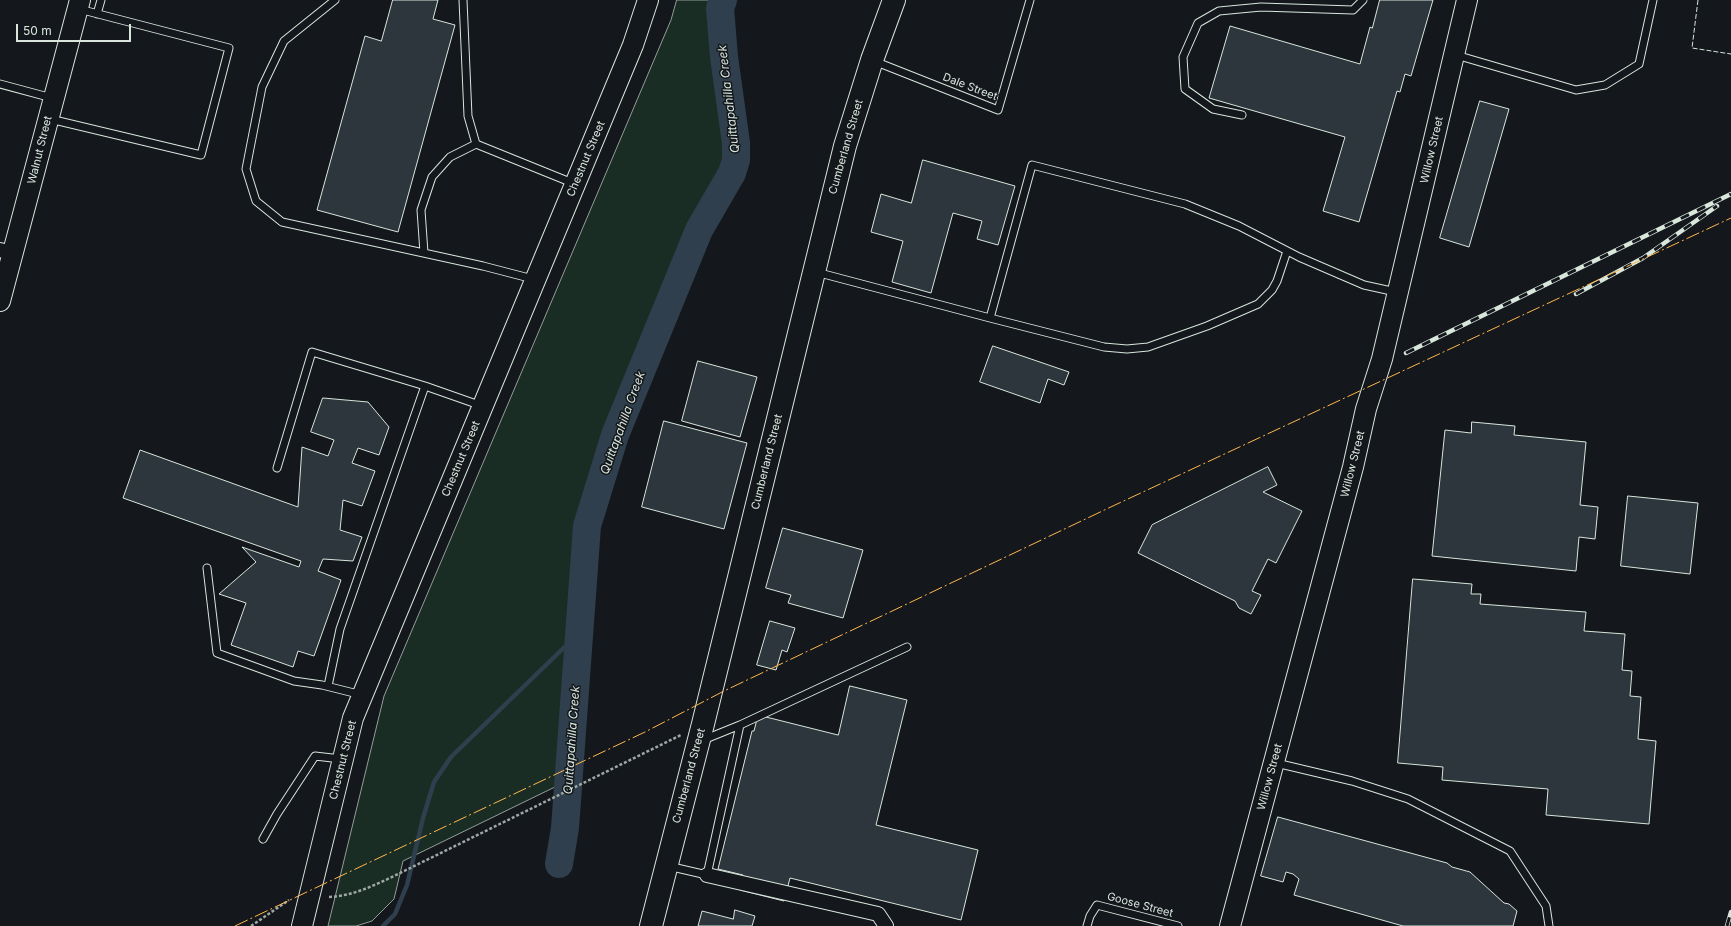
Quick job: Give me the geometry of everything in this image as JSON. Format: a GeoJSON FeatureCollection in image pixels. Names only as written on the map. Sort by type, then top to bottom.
{"type":"FeatureCollection","features":[{"type":"Feature","properties":{"kind":"highway","name":"Cumberland Street"},"geometry":{"type":"LineString","coordinates":[[651,926],[845,146],[872,60],[894,0]]}},
{"type":"Feature","properties":{"kind":"street","name":"Chestnut Street"},"geometry":{"type":"LineString","coordinates":[[302,926],[353,718],[633,45],[648,0]]}},
{"type":"Feature","properties":{"kind":"street","name":"Willow Street"},"geometry":{"type":"LineString","coordinates":[[1230,926],[1353,467],[1366,409],[1382,359],[1467,0]]}},
{"type":"Feature","properties":{"kind":"street","name":"Walnut Street"},"geometry":{"type":"LineString","coordinates":[[0,301],[6,252],[35,172],[78,4]]}},
{"type":"Feature","properties":{"kind":"street"},"geometry":{"type":"LineString","coordinates":[[707,875],[878,914],[886,926]]}},
{"type":"Feature","properties":{"kind":"lane"},"geometry":{"type":"LineString","coordinates":[[98,14],[101,0]]}},
{"type":"Feature","properties":{"kind":"lane"},"geometry":{"type":"LineString","coordinates":[[334,0],[284,41],[262,87],[246,169],[256,201],[282,222],[424,253],[536,280]]}},
{"type":"Feature","properties":{"kind":"lane"},"geometry":{"type":"LineString","coordinates":[[463,0],[468,116],[476,144]]}},
{"type":"Feature","properties":{"kind":"lane","name":"Dale Street"},"geometry":{"type":"LineString","coordinates":[[872,60],[998,110],[1030,0]]}},
{"type":"Feature","properties":{"kind":"lane"},"geometry":{"type":"LineString","coordinates":[[1242,115],[1213,109],[1186,89],[1183,57],[1198,23],[1219,11],[1261,7],[1353,10],[1363,0]]}},
{"type":"Feature","properties":{"kind":"lane"},"geometry":{"type":"LineString","coordinates":[[1454,54],[1576,90],[1605,85],[1639,64],[1653,0]]}},
{"type":"Feature","properties":{"kind":"lane"},"geometry":{"type":"LineString","coordinates":[[48,118],[201,155],[229,48],[98,14],[78,4]]}},
{"type":"Feature","properties":{"kind":"lane"},"geometry":{"type":"LineString","coordinates":[[0,84],[53,98]]}},
{"type":"Feature","properties":{"kind":"lane"},"geometry":{"type":"LineString","coordinates":[[424,253],[421,210],[432,178],[450,157],[476,144],[575,185]]}},
{"type":"Feature","properties":{"kind":"lane"},"geometry":{"type":"LineString","coordinates":[[990,318],[1032,165],[1185,204],[1239,226],[1287,251],[1364,285],[1398,293]]}},
{"type":"Feature","properties":{"kind":"lane"},"geometry":{"type":"LineString","coordinates":[[814,272],[1104,347],[1127,349],[1148,347],[1207,326],[1258,304],[1272,290],[1287,251]]}},
{"type":"Feature","properties":{"kind":"lane"},"geometry":{"type":"LineString","coordinates":[[277,468],[312,352],[425,386],[483,407]]}},
{"type":"Feature","properties":{"kind":"lane"},"geometry":{"type":"LineString","coordinates":[[328,686],[340,629],[425,386]]}},
{"type":"Feature","properties":{"kind":"lane"},"geometry":{"type":"LineString","coordinates":[[208,568],[217,653],[294,681],[328,686],[362,696]]}},
{"type":"Feature","properties":{"kind":"lane"},"geometry":{"type":"LineString","coordinates":[[700,733],[740,725],[907,647]]}},
{"type":"Feature","properties":{"kind":"lane"},"geometry":{"type":"LineString","coordinates":[[666,866],[707,875],[740,725]]}},
{"type":"Feature","properties":{"kind":"lane"},"geometry":{"type":"LineString","coordinates":[[263,839],[277,814],[315,756],[343,759]]}},
{"type":"Feature","properties":{"kind":"lane"},"geometry":{"type":"LineString","coordinates":[[1274,762],[1352,781],[1408,798],[1510,851],[1546,906],[1549,926]]}},
{"type":"Feature","properties":{"kind":"lane","name":"Goose Street"},"geometry":{"type":"LineString","coordinates":[[1087,926],[1090,916],[1097,905],[1178,926]]}},
{"type":"Feature","properties":{"kind":"path"},"geometry":{"type":"LineString","coordinates":[[329,897],[340,897],[365,889],[429,859],[589,779],[700,733]]}},
{"type":"Feature","properties":{"kind":"path"},"geometry":{"type":"LineString","coordinates":[[251,926],[289,900]]}},
{"type":"Feature","properties":{"kind":"green space"},"geometry":{"type":"Polygon","coordinates":[[[677,0],[713,0],[710,7],[728,150],[726,167],[690,227],[604,440],[580,524],[559,785],[403,861],[394,899],[372,921],[356,926],[328,926],[384,696],[671,20],[677,0]]]}},
{"type":"Feature","properties":{"kind":"building"},"geometry":{"type":"Polygon","coordinates":[[[393,0],[438,0],[433,19],[455,25],[398,232],[317,210],[365,36],[381,41],[393,0]]]}},
{"type":"Feature","properties":{"kind":"building"},"geometry":{"type":"Polygon","coordinates":[[[1380,0],[1433,0],[1411,76],[1405,74],[1400,92],[1397,91],[1359,222],[1323,211],[1345,137],[1209,98],[1230,26],[1360,64],[1370,27],[1372,28],[1380,0]]]}},
{"type":"Feature","properties":{"kind":"building"},"geometry":{"type":"Polygon","coordinates":[[[1480,101],[1509,109],[1469,247],[1440,238],[1480,101]]]}},
{"type":"Feature","properties":{"kind":"building"},"geometry":{"type":"Polygon","coordinates":[[[923,160],[1015,186],[998,245],[977,239],[982,221],[953,213],[931,293],[892,282],[903,241],[871,232],[881,194],[911,203],[923,160]]]}},
{"type":"Feature","properties":{"kind":"building"},"geometry":{"type":"Polygon","coordinates":[[[993,346],[1069,372],[1064,385],[1048,379],[1040,403],[980,382],[993,346]]]}},
{"type":"Feature","properties":{"kind":"building"},"geometry":{"type":"Polygon","coordinates":[[[698,361],[757,377],[740,437],[682,421],[698,361]]]}},
{"type":"Feature","properties":{"kind":"building"},"geometry":{"type":"Polygon","coordinates":[[[323,398],[368,402],[389,427],[379,455],[358,448],[352,463],[375,471],[362,506],[343,500],[340,530],[362,537],[353,561],[323,559],[318,571],[341,580],[314,656],[298,651],[293,667],[231,645],[246,603],[219,594],[256,562],[242,547],[299,567],[301,561],[123,498],[140,450],[298,507],[302,447],[328,456],[334,440],[311,432],[323,398]]]}},
{"type":"Feature","properties":{"kind":"building"},"geometry":{"type":"Polygon","coordinates":[[[664,421],[747,443],[724,529],[642,507],[664,421]]]}},
{"type":"Feature","properties":{"kind":"building"},"geometry":{"type":"Polygon","coordinates":[[[1472,422],[1515,426],[1514,435],[1586,442],[1580,505],[1598,507],[1595,539],[1579,537],[1576,571],[1432,556],[1445,430],[1471,433],[1472,422]]]}},
{"type":"Feature","properties":{"kind":"building"},"geometry":{"type":"Polygon","coordinates":[[[1268,467],[1277,485],[1263,492],[1302,511],[1276,563],[1268,559],[1252,591],[1261,595],[1251,614],[1239,608],[1235,601],[1138,553],[1152,525],[1268,467]]]}},
{"type":"Feature","properties":{"kind":"building"},"geometry":{"type":"Polygon","coordinates":[[[1628,496],[1698,503],[1690,574],[1621,566],[1628,496]]]}},
{"type":"Feature","properties":{"kind":"building"},"geometry":{"type":"Polygon","coordinates":[[[783,528],[863,550],[843,618],[788,603],[791,595],[766,588],[783,528]]]}},
{"type":"Feature","properties":{"kind":"building"},"geometry":{"type":"Polygon","coordinates":[[[1413,579],[1472,584],[1471,594],[1481,594],[1480,604],[1586,612],[1584,631],[1625,634],[1622,670],[1632,671],[1630,696],[1641,697],[1638,739],[1656,741],[1649,824],[1546,815],[1548,789],[1442,780],[1443,767],[1398,763],[1413,579]]]}},
{"type":"Feature","properties":{"kind":"building"},"geometry":{"type":"Polygon","coordinates":[[[770,621],[795,628],[787,652],[782,650],[776,670],[757,665],[770,621]]]}},
{"type":"Feature","properties":{"kind":"building"},"geometry":{"type":"Polygon","coordinates":[[[850,686],[907,700],[876,825],[978,850],[961,920],[790,878],[784,901],[740,890],[743,875],[718,869],[752,731],[754,731],[758,715],[838,735],[850,686]]]}},
{"type":"Feature","properties":{"kind":"building"},"geometry":{"type":"Polygon","coordinates":[[[1278,817],[1447,863],[1452,867],[1470,872],[1504,903],[1509,904],[1517,911],[1513,926],[1403,926],[1294,895],[1299,879],[1293,874],[1286,872],[1283,882],[1261,876],[1278,817]]]}},
{"type":"Feature","properties":{"kind":"building"},"geometry":{"type":"Polygon","coordinates":[[[735,910],[755,916],[752,926],[698,926],[702,911],[733,919],[735,910]]]}},
{"type":"Feature","properties":{"kind":"waterway","name":"Quittapahilla Creek"},"geometry":{"type":"LineString","coordinates":[[559,864],[565,828],[587,526],[615,435],[699,230],[732,173],[736,160],[736,143],[724,57],[720,8],[723,0]]}},
{"type":"Feature","properties":{"kind":"waterway"},"geometry":{"type":"LineString","coordinates":[[383,926],[395,914],[407,885],[423,818],[434,782],[451,757],[578,634]]}},
{"type":"Feature","properties":{"kind":"railway"},"geometry":{"type":"LineString","coordinates":[[1406,353],[1731,194]]}},
{"type":"Feature","properties":{"kind":"railway"},"geometry":{"type":"LineString","coordinates":[[1576,294],[1643,258],[1717,206]]}},
{"type":"Feature","properties":{"kind":"railway"},"geometry":{"type":"LineString","coordinates":[[1727,926],[1731,912]]}},
{"type":"Feature","properties":{"kind":"fence"},"geometry":{"type":"LineString","coordinates":[[1698,0],[1692,48],[1731,54]]}},
{"type":"Feature","properties":{"kind":"power"},"geometry":{"type":"LineString","coordinates":[[235,926],[645,732],[724,691],[1115,505],[1731,218]]}}]}
